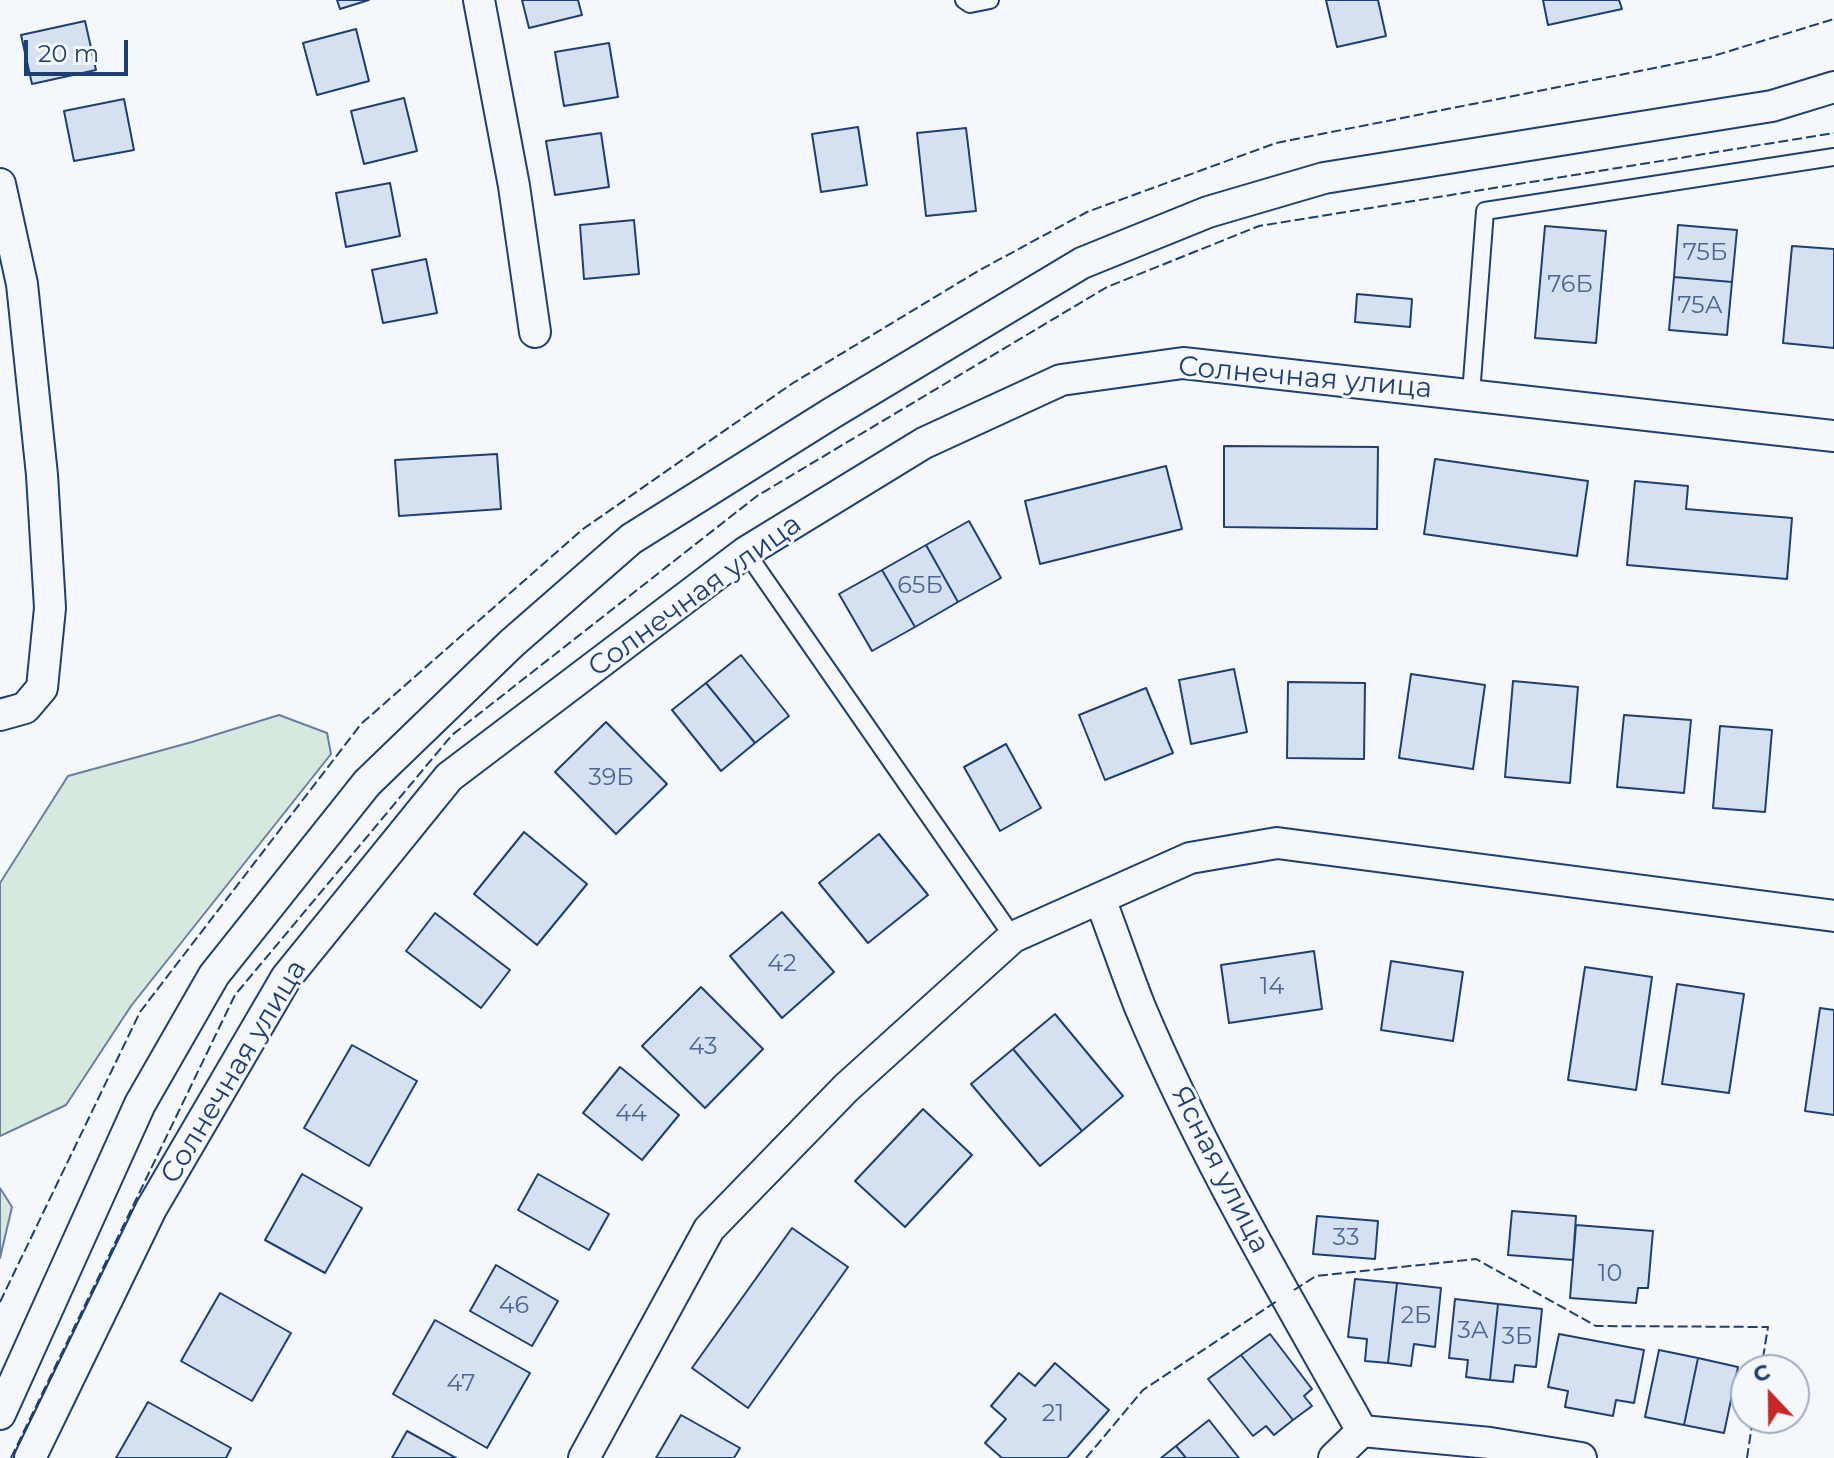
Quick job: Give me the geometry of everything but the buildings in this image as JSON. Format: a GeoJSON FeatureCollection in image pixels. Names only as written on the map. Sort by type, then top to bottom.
{"type":"FeatureCollection","features":[{"type":"Feature","properties":{"kind":"street"},"geometry":{"type":"LineString","coordinates":[[479,0],[514,186],[535,332]]}},
{"type":"Feature","properties":{"kind":"street"},"geometry":{"type":"LineString","coordinates":[[0,1414],[140,1104],[214,975],[367,783],[512,643],[631,539],[832,413],[1082,263],[1208,212],[1324,178],[1772,106],[1834,87]]}},
{"type":"Feature","properties":{"kind":"street"},"geometry":{"type":"LineString","coordinates":[[0,184],[22,284],[42,475],[50,608],[42,688],[25,708],[0,715]]}},
{"type":"Feature","properties":{"kind":"street","name":"Солнечная улица"},"geometry":{"type":"LineString","coordinates":[[30,1458],[151,1209],[286,978],[449,777],[746,552],[924,443],[1061,380],[1183,363],[1834,436]]}},
{"type":"Feature","properties":{"kind":"street"},"geometry":{"type":"LineString","coordinates":[[584,1458],[709,1229],[846,1088],[1013,937],[1190,858],[1277,843],[1834,916]]}},
{"type":"Feature","properties":{"kind":"street","name":"Ясная улица"},"geometry":{"type":"LineString","coordinates":[[1100,899],[1140,1007],[1188,1111],[1245,1223],[1362,1431]]}},
{"type":"Feature","properties":{"kind":"street"},"geometry":{"type":"LineString","coordinates":[[1334,1458],[1362,1431],[1490,1443],[1581,1458]]}},
{"type":"Feature","properties":{"kind":"lane"},"geometry":{"type":"LineString","coordinates":[[964,0],[970,4],[990,0]]}},
{"type":"Feature","properties":{"kind":"lane"},"geometry":{"type":"LineString","coordinates":[[1471,394],[1485,211],[1834,157]]}},
{"type":"Feature","properties":{"kind":"lane"},"geometry":{"type":"LineString","coordinates":[[746,552],[1013,937]]}},
{"type":"Feature","properties":{"kind":"shaded area"},"geometry":{"type":"Polygon","coordinates":[[[279,715],[327,733],[331,754],[131,1006],[66,1105],[0,1136],[0,883],[68,776],[279,715]]]}},
{"type":"Feature","properties":{"kind":"shaded area"},"geometry":{"type":"Polygon","coordinates":[[[0,1188],[12,1207],[0,1258],[0,1188]]]}},
{"type":"Feature","properties":{"kind":"fence"},"geometry":{"type":"LineString","coordinates":[[0,1302],[140,1012],[361,724],[583,529],[793,383],[978,271],[1087,212],[1276,143],[1710,57],[1834,19]]}},
{"type":"Feature","properties":{"kind":"fence"},"geometry":{"type":"LineString","coordinates":[[11,1458],[235,995],[452,735],[757,496],[1107,287],[1259,226],[1834,133]]}},
{"type":"Feature","properties":{"kind":"fence"},"geometry":{"type":"LineString","coordinates":[[1294,1290],[1316,1276],[1476,1259],[1596,1326],[1768,1327],[1764,1354]]}},
{"type":"Feature","properties":{"kind":"fence"},"geometry":{"type":"LineString","coordinates":[[1086,1458],[1143,1390],[1277,1301]]}},
{"type":"Feature","properties":{"kind":"fence"},"geometry":{"type":"LineString","coordinates":[[1747,1458],[1751,1434]]}}]}
